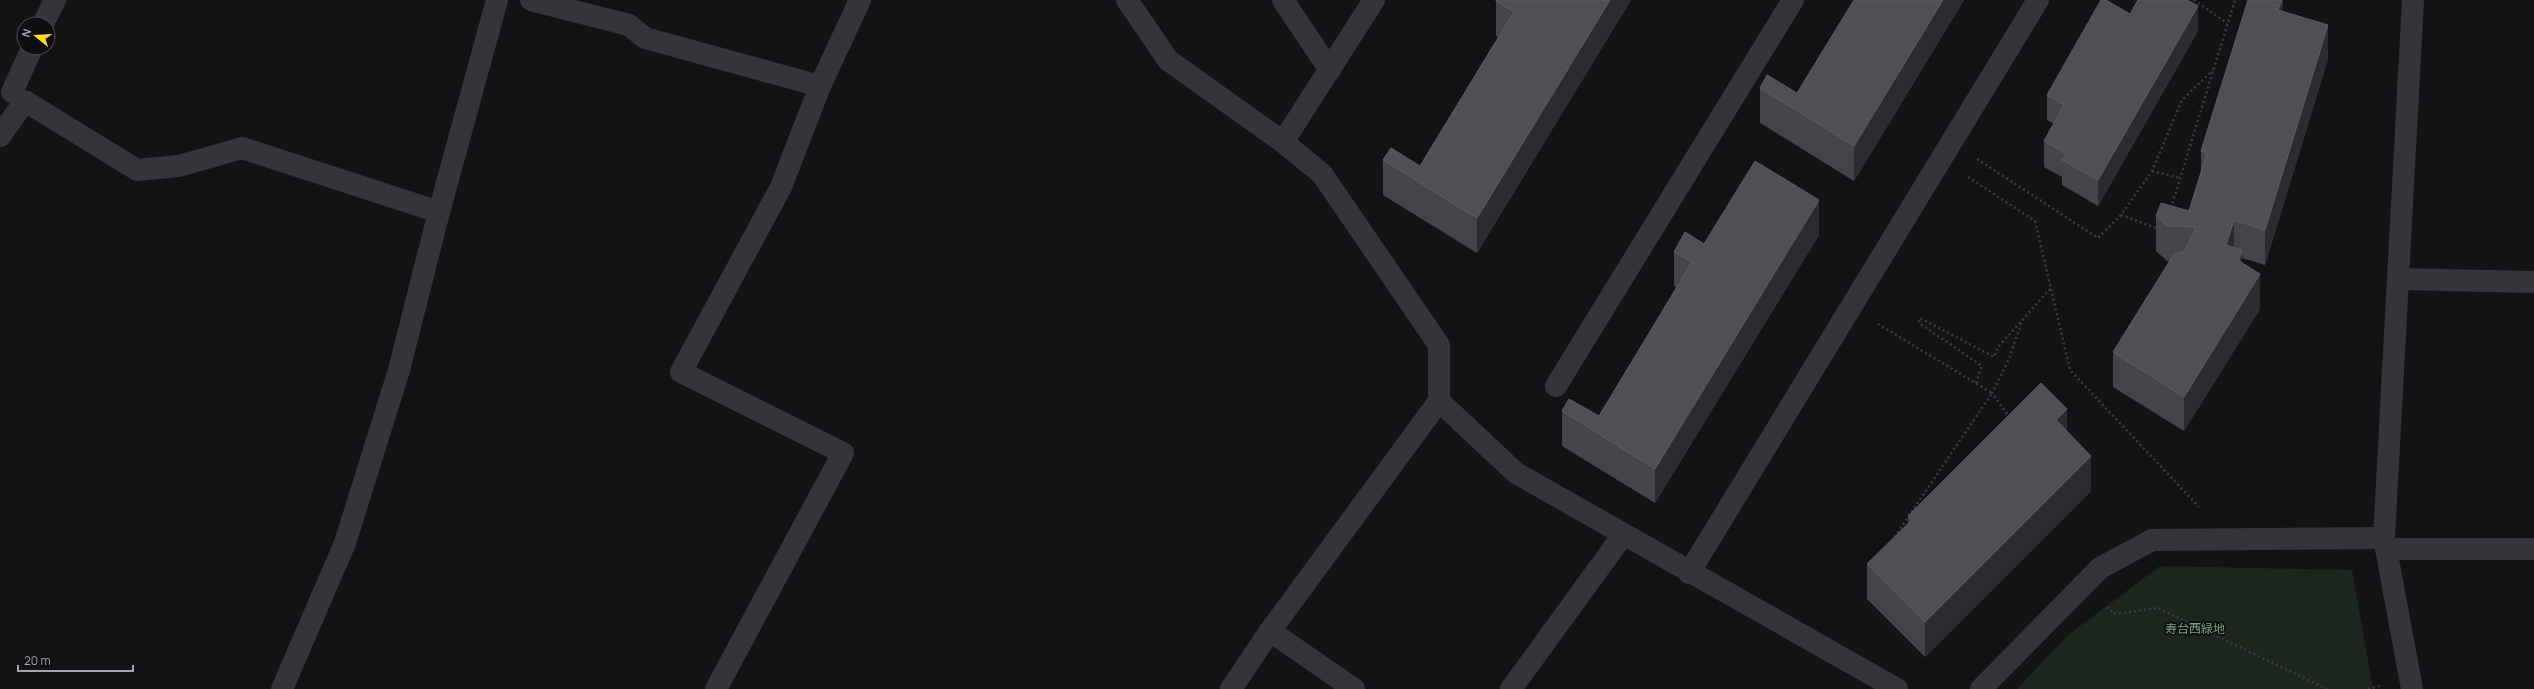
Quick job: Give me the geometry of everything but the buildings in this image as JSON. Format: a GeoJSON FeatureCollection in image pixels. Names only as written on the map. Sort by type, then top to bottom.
{"type":"FeatureCollection","features":[{"type":"Feature","properties":{"kind":"street"},"geometry":{"type":"LineString","coordinates":[[47,16],[55,0]]}},
{"type":"Feature","properties":{"kind":"street"},"geometry":{"type":"LineString","coordinates":[[282,689],[345,543],[399,370],[439,212],[497,0]]}},
{"type":"Feature","properties":{"kind":"street"},"geometry":{"type":"LineString","coordinates":[[531,0],[629,25],[644,38],[820,86]]}},
{"type":"Feature","properties":{"kind":"street"},"geometry":{"type":"LineString","coordinates":[[716,689],[843,453],[681,372],[781,187],[820,86],[860,0]]}},
{"type":"Feature","properties":{"kind":"street"},"geometry":{"type":"LineString","coordinates":[[1127,0],[1168,60],[1283,142],[1322,174],[1439,345],[1439,401],[1270,631],[1231,689]]}},
{"type":"Feature","properties":{"kind":"street"},"geometry":{"type":"LineString","coordinates":[[1283,0],[1330,70]]}},
{"type":"Feature","properties":{"kind":"street"},"geometry":{"type":"LineString","coordinates":[[1283,142],[1374,0]]}},
{"type":"Feature","properties":{"kind":"street"},"geometry":{"type":"LineString","coordinates":[[1556,386],[1793,0]]}},
{"type":"Feature","properties":{"kind":"street"},"geometry":{"type":"LineString","coordinates":[[1690,573],[2038,0]]}},
{"type":"Feature","properties":{"kind":"street"},"geometry":{"type":"LineString","coordinates":[[2412,689],[2385,544],[2413,0]]}},
{"type":"Feature","properties":{"kind":"street"},"geometry":{"type":"LineString","coordinates":[[12,92],[28,56]]}},
{"type":"Feature","properties":{"kind":"street"},"geometry":{"type":"LineString","coordinates":[[0,136],[25,101],[137,170],[178,166],[242,148],[439,212]]}},
{"type":"Feature","properties":{"kind":"street"},"geometry":{"type":"LineString","coordinates":[[2398,279],[2534,282]]}},
{"type":"Feature","properties":{"kind":"street"},"geometry":{"type":"LineString","coordinates":[[1439,401],[1516,473],[1622,535],[1897,689]]}},
{"type":"Feature","properties":{"kind":"street"},"geometry":{"type":"LineString","coordinates":[[1511,689],[1622,535]]}},
{"type":"Feature","properties":{"kind":"street"},"geometry":{"type":"LineString","coordinates":[[1981,689],[2100,568],[2152,540],[2385,544],[2534,549]]}},
{"type":"Feature","properties":{"kind":"street"},"geometry":{"type":"LineString","coordinates":[[1270,631],[1354,689]]}},
{"type":"Feature","properties":{"kind":"path"},"geometry":{"type":"LineString","coordinates":[[2194,0],[2227,23]]}},
{"type":"Feature","properties":{"kind":"path"},"geometry":{"type":"LineString","coordinates":[[2169,216],[2235,0]]}},
{"type":"Feature","properties":{"kind":"path"},"geometry":{"type":"LineString","coordinates":[[1977,159],[2098,238],[2121,215],[2152,171],[2182,100],[2213,70]]}},
{"type":"Feature","properties":{"kind":"path"},"geometry":{"type":"LineString","coordinates":[[2152,171],[2180,178]]}},
{"type":"Feature","properties":{"kind":"path"},"geometry":{"type":"LineString","coordinates":[[1966,176],[2035,221],[2070,370],[2205,513]]}},
{"type":"Feature","properties":{"kind":"path"},"geometry":{"type":"LineString","coordinates":[[2121,215],[2164,231]]}},
{"type":"Feature","properties":{"kind":"path"},"geometry":{"type":"LineString","coordinates":[[1976,383],[1982,366],[1919,323],[1920,318],[1994,357],[1998,347],[2050,288]]}},
{"type":"Feature","properties":{"kind":"path"},"geometry":{"type":"LineString","coordinates":[[1891,542],[1992,393],[2009,359],[2023,320]]}},
{"type":"Feature","properties":{"kind":"path"},"geometry":{"type":"LineString","coordinates":[[1875,322],[1992,393],[2010,419]]}},
{"type":"Feature","properties":{"kind":"path"},"geometry":{"type":"LineString","coordinates":[[2114,614],[2158,608],[2327,689]]}},
{"type":"Feature","properties":{"kind":"path"},"geometry":{"type":"LineString","coordinates":[[2368,689],[2380,686]]}},
{"type":"Feature","properties":{"kind":"green space","name":"寿台西緑地"},"geometry":{"type":"Polygon","coordinates":[[[2160,566],[2352,570],[2373,689],[2017,689],[2068,635],[2160,566]]]}}]}
